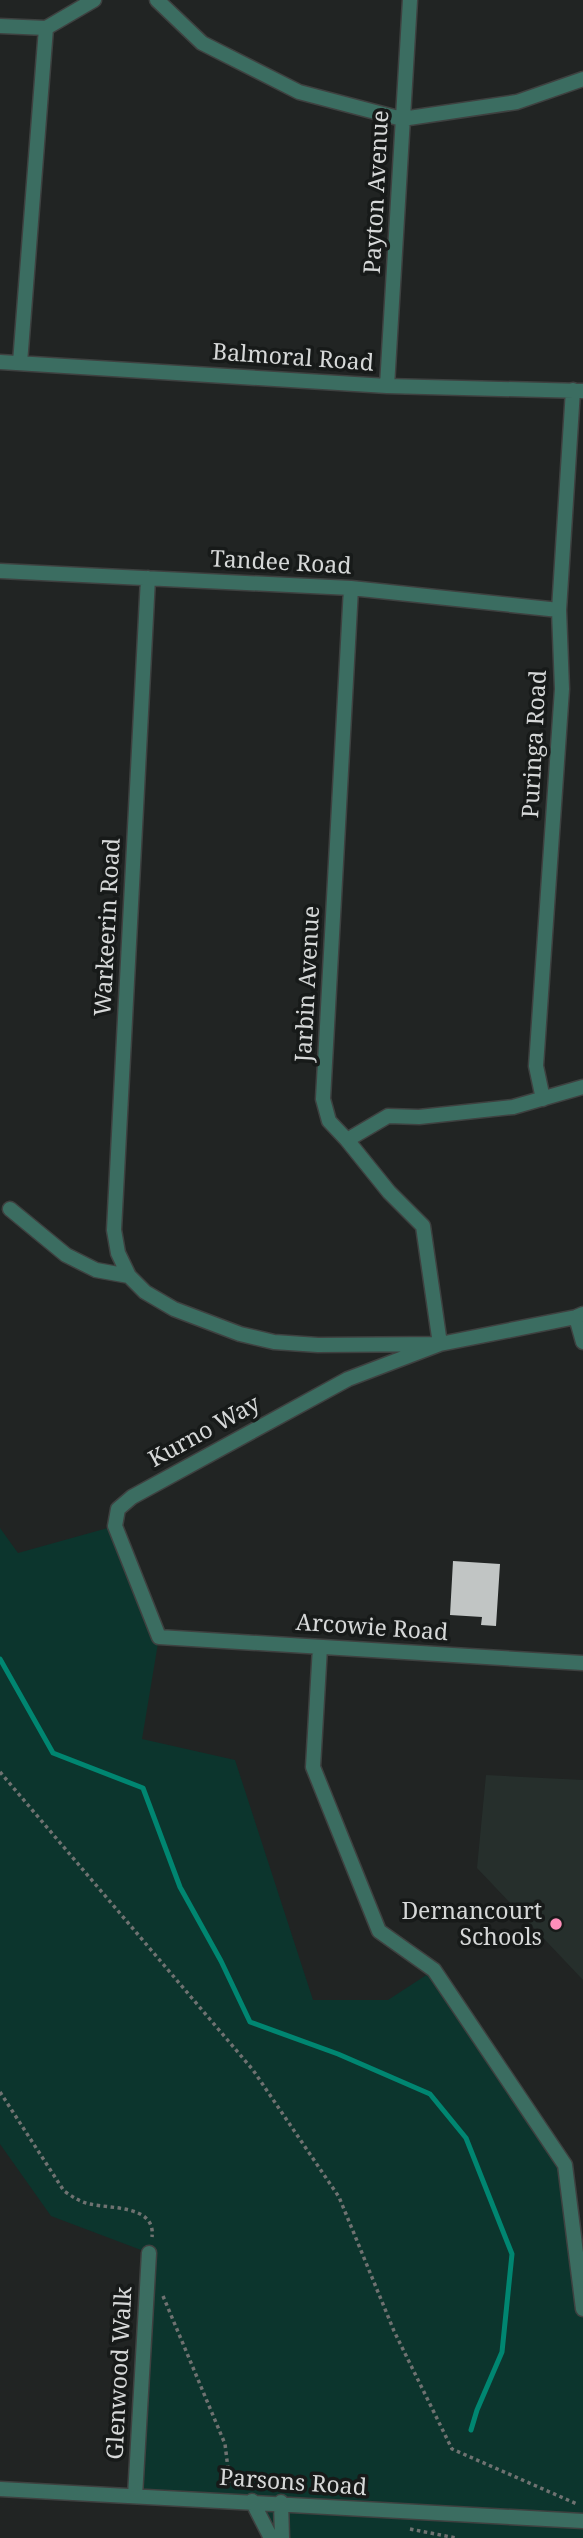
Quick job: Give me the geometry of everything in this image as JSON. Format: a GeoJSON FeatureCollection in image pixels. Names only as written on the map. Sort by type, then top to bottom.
{"type":"FeatureCollection","features":[{"type":"Feature","properties":{"kind":"street"},"geometry":{"type":"LineString","coordinates":[[0,26],[46,28],[94,0]]}},
{"type":"Feature","properties":{"kind":"street"},"geometry":{"type":"LineString","coordinates":[[157,0],[202,43],[299,92],[402,119],[517,102],[583,79]]}},
{"type":"Feature","properties":{"kind":"street","name":"Payton Avenue"},"geometry":{"type":"LineString","coordinates":[[387,386],[410,0]]}},
{"type":"Feature","properties":{"kind":"street"},"geometry":{"type":"LineString","coordinates":[[20,363],[46,28]]}},
{"type":"Feature","properties":{"kind":"street","name":"Balmoral Road"},"geometry":{"type":"LineString","coordinates":[[0,362],[387,386],[578,391]]}},
{"type":"Feature","properties":{"kind":"street","name":"Puringa Road"},"geometry":{"type":"LineString","coordinates":[[543,1099],[536,1066],[562,689],[559,610],[578,391]]}},
{"type":"Feature","properties":{"kind":"street","name":"Tandee Road"},"geometry":{"type":"LineString","coordinates":[[0,571],[351,588],[559,610]]}},
{"type":"Feature","properties":{"kind":"street","name":"Warkeerin Road"},"geometry":{"type":"LineString","coordinates":[[129,1276],[118,1253],[114,1230],[148,578]]}},
{"type":"Feature","properties":{"kind":"street","name":"Jarbin Avenue"},"geometry":{"type":"LineString","coordinates":[[351,588],[323,1099],[329,1121],[389,1192],[423,1226],[440,1344]]}},
{"type":"Feature","properties":{"kind":"street"},"geometry":{"type":"LineString","coordinates":[[347,1140],[388,1116],[419,1116],[513,1107],[583,1087]]}},
{"type":"Feature","properties":{"kind":"street"},"geometry":{"type":"LineString","coordinates":[[10,1209],[66,1255],[96,1270],[129,1276],[145,1292],[174,1309],[240,1334],[275,1342],[318,1345],[440,1344],[579,1316],[583,1342]]}},
{"type":"Feature","properties":{"kind":"street","name":"Kurno Way"},"geometry":{"type":"LineString","coordinates":[[159,1637],[115,1526],[118,1509],[132,1497],[348,1380],[440,1344]]}},
{"type":"Feature","properties":{"kind":"street","name":"Arcowie Road"},"geometry":{"type":"LineString","coordinates":[[159,1637],[583,1663]]}},
{"type":"Feature","properties":{"kind":"street"},"geometry":{"type":"LineString","coordinates":[[320,1647],[313,1767],[379,1931],[434,1970],[565,2165],[583,2309]]}},
{"type":"Feature","properties":{"kind":"street","name":"Glenwood Walk"},"geometry":{"type":"LineString","coordinates":[[135,2496],[149,2258]]}},
{"type":"Feature","properties":{"kind":"street","name":"Parsons Road"},"geometry":{"type":"LineString","coordinates":[[0,2488],[583,2521]]}},
{"type":"Feature","properties":{"kind":"street"},"geometry":{"type":"LineString","coordinates":[[252,2501],[271,2538]]}},
{"type":"Feature","properties":{"kind":"street"},"geometry":{"type":"LineString","coordinates":[[281,2502],[282,2538]]}},
{"type":"Feature","properties":{"kind":"path"},"geometry":{"type":"LineString","coordinates":[[0,1772],[253,2070],[339,2197],[394,2331],[452,2449],[574,2503],[583,2504]]}},
{"type":"Feature","properties":{"kind":"path"},"geometry":{"type":"LineString","coordinates":[[0,2092],[64,2191],[83,2202],[133,2210],[146,2218],[153,2228],[149,2258],[225,2444],[231,2500]]}},
{"type":"Feature","properties":{"kind":"path"},"geometry":{"type":"LineString","coordinates":[[402,2527],[456,2538]]}},
{"type":"Feature","properties":{"kind":"shaded area","name":"Dernancourt Schools"},"geometry":{"type":"Polygon","coordinates":[[[486,1775],[583,1780],[583,1980],[477,1868],[486,1775]]]}},
{"type":"Feature","properties":{"kind":"green space"},"geometry":{"type":"Polygon","coordinates":[[[115,1526],[159,1637],[142,1739],[235,1760],[313,2000],[388,2000],[434,1970],[565,2165],[583,2309],[583,2538],[268,2538],[253,2502],[135,2496],[149,2253],[51,2216],[0,2144],[0,1528],[18,1553],[115,1526]]]}},
{"type":"Feature","properties":{"kind":"building"},"geometry":{"type":"Polygon","coordinates":[[[453,1561],[500,1564],[496,1626],[481,1625],[482,1617],[450,1615],[453,1561]]]}},
{"type":"Feature","properties":{"kind":"waterway"},"geometry":{"type":"LineString","coordinates":[[0,1659],[53,1753],[143,1788],[180,1887],[221,1961],[250,2022],[338,2054],[430,2094],[466,2138],[512,2254],[502,2352],[471,2430]]}},
{"type":"Feature","properties":{"kind":"place","name":"Dernancourt Schools"},"geometry":{"type":"Point","coordinates":[556,1924]}}]}
